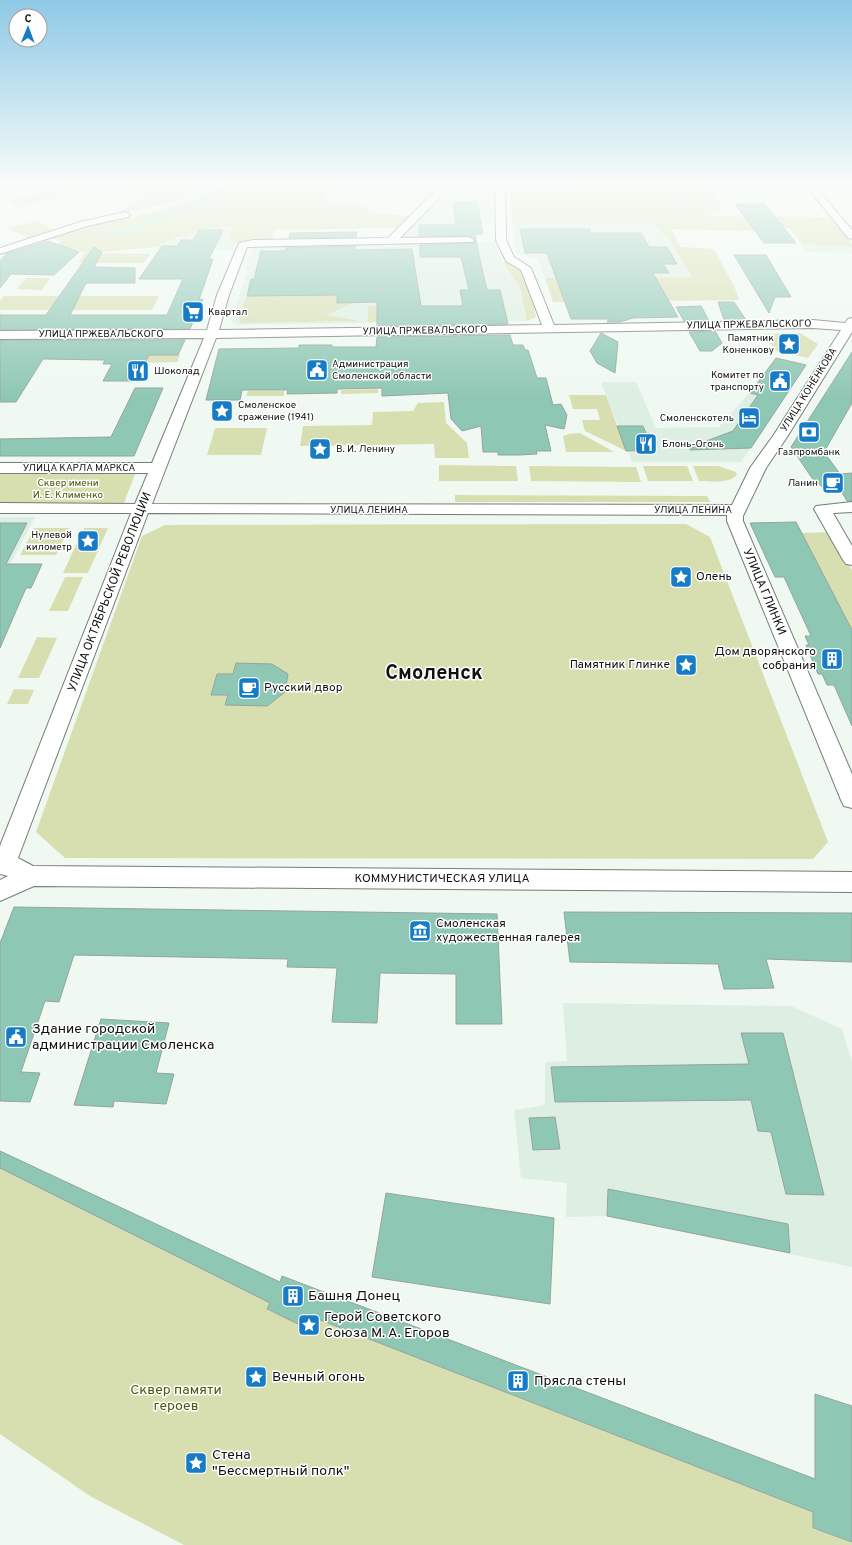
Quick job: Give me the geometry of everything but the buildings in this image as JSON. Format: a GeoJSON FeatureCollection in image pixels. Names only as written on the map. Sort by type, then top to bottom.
{"type":"FeatureCollection","features":[{"type":"Feature","properties":{"kind":"street","name":"УЛИЦА ОКТЯБРЬСКОЙ РЕВОЛЮЦИИ"},"geometry":{"type":"LineString","coordinates":[[10,863],[66,707],[141,509],[211,334],[223,295],[239,254]]}},
{"type":"Feature","properties":{"kind":"street"},"geometry":{"type":"LineString","coordinates":[[508,254],[510,259],[526,268],[547,324],[551,329]]}},
{"type":"Feature","properties":{"kind":"street","name":"УЛИЦА ПРЖЕВАЛЬСКОГО"},"geometry":{"type":"LineString","coordinates":[[0,335],[211,334],[851,324]]}},
{"type":"Feature","properties":{"kind":"street","name":"УЛИЦА КОНЁНКОВА"},"geometry":{"type":"LineString","coordinates":[[736,513],[758,468],[780,437],[851,324]]}},
{"type":"Feature","properties":{"kind":"street","name":"УЛИЦА КАРЛА МАРКСА"},"geometry":{"type":"LineString","coordinates":[[0,468],[160,464]]}},
{"type":"Feature","properties":{"kind":"street"},"geometry":{"type":"LineString","coordinates":[[852,507],[822,509],[852,560]]}},
{"type":"Feature","properties":{"kind":"street","name":"УЛИЦА ЛЕНИНА"},"geometry":{"type":"LineString","coordinates":[[0,508],[736,513]]}},
{"type":"Feature","properties":{"kind":"street","name":"УЛИЦА ГЛИНКИ"},"geometry":{"type":"LineString","coordinates":[[736,513],[735,521],[852,800]]}},
{"type":"Feature","properties":{"kind":"street"},"geometry":{"type":"LineString","coordinates":[[0,891],[10,863]]}},
{"type":"Feature","properties":{"kind":"street","name":"КОММУНИСТИЧЕСКАЯ УЛИЦА"},"geometry":{"type":"LineString","coordinates":[[10,863],[852,882]]}},
{"type":"Feature","properties":{"kind":"shaded area"},"geometry":{"type":"Polygon","coordinates":[[[251,254],[500,254],[503,263],[520,288],[527,321],[236,325],[230,320],[248,271],[245,269],[251,254]]]}},
{"type":"Feature","properties":{"kind":"shaded area"},"geometry":{"type":"Polygon","coordinates":[[[520,254],[678,254],[694,279],[655,277],[545,278],[537,259],[520,254]]]}},
{"type":"Feature","properties":{"kind":"shaded area","name":"Смоленскотель"},"geometry":{"type":"Polygon","coordinates":[[[601,382],[636,382],[656,428],[719,427],[754,388],[786,395],[741,462],[632,462],[601,382]]]}},
{"type":"Feature","properties":{"kind":"shaded area"},"geometry":{"type":"Polygon","coordinates":[[[0,517],[35,517],[11,563],[0,563],[0,517]]]}},
{"type":"Feature","properties":{"kind":"shaded area"},"geometry":{"type":"Polygon","coordinates":[[[563,1003],[791,1006],[842,1029],[852,1062],[852,1267],[607,1216],[566,1217],[567,1183],[521,1178],[514,1110],[545,1105],[545,1062],[567,1061],[563,1003]]]}},
{"type":"Feature","properties":{"kind":"green space"},"geometry":{"type":"Polygon","coordinates":[[[84,254],[150,254],[144,263],[78,263],[84,254]]]}},
{"type":"Feature","properties":{"kind":"green space"},"geometry":{"type":"Polygon","coordinates":[[[678,254],[717,254],[735,288],[739,300],[553,302],[545,278],[655,277],[693,278],[678,254]]]}},
{"type":"Feature","properties":{"kind":"green space"},"geometry":{"type":"Polygon","coordinates":[[[503,262],[512,264],[519,268],[524,274],[531,291],[536,317],[527,321],[520,288],[503,262]]]}},
{"type":"Feature","properties":{"kind":"green space"},"geometry":{"type":"Polygon","coordinates":[[[26,278],[50,278],[42,290],[17,289],[26,278]]]}},
{"type":"Feature","properties":{"kind":"green space"},"geometry":{"type":"Polygon","coordinates":[[[337,295],[337,303],[353,303],[326,315],[360,321],[242,323],[238,319],[247,296],[337,295]]]}},
{"type":"Feature","properties":{"kind":"green space"},"geometry":{"type":"Polygon","coordinates":[[[4,296],[159,296],[152,310],[0,310],[0,301],[4,296]]]}},
{"type":"Feature","properties":{"kind":"green space"},"geometry":{"type":"Polygon","coordinates":[[[368,306],[377,306],[377,322],[368,322],[368,306]]]}},
{"type":"Feature","properties":{"kind":"green space"},"geometry":{"type":"Polygon","coordinates":[[[800,333],[818,344],[808,358],[776,351],[763,334],[800,333]]]}},
{"type":"Feature","properties":{"kind":"green space"},"geometry":{"type":"Polygon","coordinates":[[[146,355],[180,355],[177,362],[134,363],[146,355]]]}},
{"type":"Feature","properties":{"kind":"green space"},"geometry":{"type":"Polygon","coordinates":[[[378,389],[378,393],[341,394],[341,390],[378,389]]]}},
{"type":"Feature","properties":{"kind":"green space"},"geometry":{"type":"Polygon","coordinates":[[[248,391],[284,391],[284,396],[246,396],[248,391]]]}},
{"type":"Feature","properties":{"kind":"green space"},"geometry":{"type":"Polygon","coordinates":[[[569,395],[606,395],[626,451],[585,431],[582,420],[600,420],[597,409],[573,409],[569,395]]]}},
{"type":"Feature","properties":{"kind":"green space"},"geometry":{"type":"Polygon","coordinates":[[[444,402],[446,423],[467,443],[469,458],[435,458],[434,444],[300,446],[303,426],[372,425],[373,412],[413,411],[418,403],[444,402]]]}},
{"type":"Feature","properties":{"kind":"green space"},"geometry":{"type":"Polygon","coordinates":[[[215,428],[267,428],[261,455],[207,455],[215,428]]]}},
{"type":"Feature","properties":{"kind":"green space"},"geometry":{"type":"Polygon","coordinates":[[[580,433],[614,452],[566,452],[563,436],[580,433]]]}},
{"type":"Feature","properties":{"kind":"green space"},"geometry":{"type":"Polygon","coordinates":[[[439,465],[516,466],[518,481],[439,481],[439,465]]]}},
{"type":"Feature","properties":{"kind":"green space"},"geometry":{"type":"Polygon","coordinates":[[[529,466],[636,467],[641,482],[531,481],[529,466]]]}},
{"type":"Feature","properties":{"kind":"green space"},"geometry":{"type":"Polygon","coordinates":[[[643,466],[687,466],[693,481],[648,481],[643,466]]]}},
{"type":"Feature","properties":{"kind":"green space"},"geometry":{"type":"Polygon","coordinates":[[[693,466],[718,466],[736,472],[737,475],[724,481],[699,481],[693,466]]]}},
{"type":"Feature","properties":{"kind":"green space","name":"Сквер имени И. Е. Клименко"},"geometry":{"type":"Polygon","coordinates":[[[0,474],[135,474],[124,503],[0,503],[0,474]]]}},
{"type":"Feature","properties":{"kind":"green space"},"geometry":{"type":"Polygon","coordinates":[[[455,495],[707,496],[710,502],[455,502],[455,495]]]}},
{"type":"Feature","properties":{"kind":"green space"},"geometry":{"type":"Polygon","coordinates":[[[686,524],[710,537],[828,842],[813,859],[65,858],[36,832],[142,536],[165,525],[686,524]]]}},
{"type":"Feature","properties":{"kind":"green space"},"geometry":{"type":"Polygon","coordinates":[[[35,528],[69,528],[56,555],[20,555],[35,528]]]}},
{"type":"Feature","properties":{"kind":"green space"},"geometry":{"type":"Polygon","coordinates":[[[84,528],[108,528],[88,573],[63,573],[84,528]]]}},
{"type":"Feature","properties":{"kind":"green space"},"geometry":{"type":"Polygon","coordinates":[[[831,532],[852,570],[852,630],[801,533],[831,532]]]}},
{"type":"Feature","properties":{"kind":"green space"},"geometry":{"type":"Polygon","coordinates":[[[65,577],[83,577],[68,611],[49,611],[65,577]]]}},
{"type":"Feature","properties":{"kind":"green space"},"geometry":{"type":"Polygon","coordinates":[[[37,637],[57,638],[39,678],[18,678],[37,637]]]}},
{"type":"Feature","properties":{"kind":"green space"},"geometry":{"type":"Polygon","coordinates":[[[14,689],[34,690],[28,704],[7,704],[14,689]]]}},
{"type":"Feature","properties":{"kind":"green space","name":"Сквер памяти героев"},"geometry":{"type":"Polygon","coordinates":[[[0,1153],[247,1276],[241,1288],[270,1303],[267,1310],[300,1324],[305,1314],[813,1512],[813,1529],[852,1542],[852,1545],[184,1545],[90,1496],[0,1434],[0,1153]]]}},
{"type":"Feature","properties":{"kind":"place","name":"Квартал"},"geometry":{"type":"Point","coordinates":[193,312]}},
{"type":"Feature","properties":{"kind":"place","name":"Памятник Коненкову"},"geometry":{"type":"Point","coordinates":[789,344]}},
{"type":"Feature","properties":{"kind":"place","name":"Администрация Смоленской области"},"geometry":{"type":"Point","coordinates":[317,370]}},
{"type":"Feature","properties":{"kind":"place","name":"Шоколад"},"geometry":{"type":"Point","coordinates":[138,371]}},
{"type":"Feature","properties":{"kind":"place","name":"Комитет по транспорту"},"geometry":{"type":"Point","coordinates":[780,381]}},
{"type":"Feature","properties":{"kind":"place","name":"Смоленское сражение (1941)"},"geometry":{"type":"Point","coordinates":[222,411]}},
{"type":"Feature","properties":{"kind":"place","name":"Смоленскотель"},"geometry":{"type":"Point","coordinates":[749,418]}},
{"type":"Feature","properties":{"kind":"place","name":"Газпромбанк"},"geometry":{"type":"Point","coordinates":[809,432]}},
{"type":"Feature","properties":{"kind":"place","name":"Блонь-Огонь"},"geometry":{"type":"Point","coordinates":[646,444]}},
{"type":"Feature","properties":{"kind":"place","name":"В. И. Ленину"},"geometry":{"type":"Point","coordinates":[320,449]}},
{"type":"Feature","properties":{"kind":"place","name":"Ланин"},"geometry":{"type":"Point","coordinates":[833,483]}},
{"type":"Feature","properties":{"kind":"place","name":"Нулевой километр"},"geometry":{"type":"Point","coordinates":[88,541]}},
{"type":"Feature","properties":{"kind":"place","name":"Олень"},"geometry":{"type":"Point","coordinates":[681,577]}},
{"type":"Feature","properties":{"kind":"place","name":"Дом дворянского собрания"},"geometry":{"type":"Point","coordinates":[832,659]}},
{"type":"Feature","properties":{"kind":"place","name":"Памятник Глинке"},"geometry":{"type":"Point","coordinates":[686,665]}},
{"type":"Feature","properties":{"kind":"place","name":"Русский двор"},"geometry":{"type":"Point","coordinates":[249,688]}},
{"type":"Feature","properties":{"kind":"place","name":"Смоленская художественная галерея"},"geometry":{"type":"Point","coordinates":[420,931]}},
{"type":"Feature","properties":{"kind":"place","name":"Здание городской администрации Смоленска"},"geometry":{"type":"Point","coordinates":[16,1037]}},
{"type":"Feature","properties":{"kind":"place","name":"Башня Донец"},"geometry":{"type":"Point","coordinates":[293,1296]}},
{"type":"Feature","properties":{"kind":"place","name":"Герой Советского Союза М. А. Егоров"},"geometry":{"type":"Point","coordinates":[309,1325]}},
{"type":"Feature","properties":{"kind":"place","name":"Вечный огонь"},"geometry":{"type":"Point","coordinates":[256,1377]}},
{"type":"Feature","properties":{"kind":"place","name":"Прясла стены"},"geometry":{"type":"Point","coordinates":[518,1381]}},
{"type":"Feature","properties":{"kind":"place","name":"Стена \"Бессмертный полк\""},"geometry":{"type":"Point","coordinates":[196,1463]}},
{"type":"Feature","properties":{"kind":"district","name":"Смоленск"},"geometry":{"type":"Point","coordinates":[434,674]}}]}
